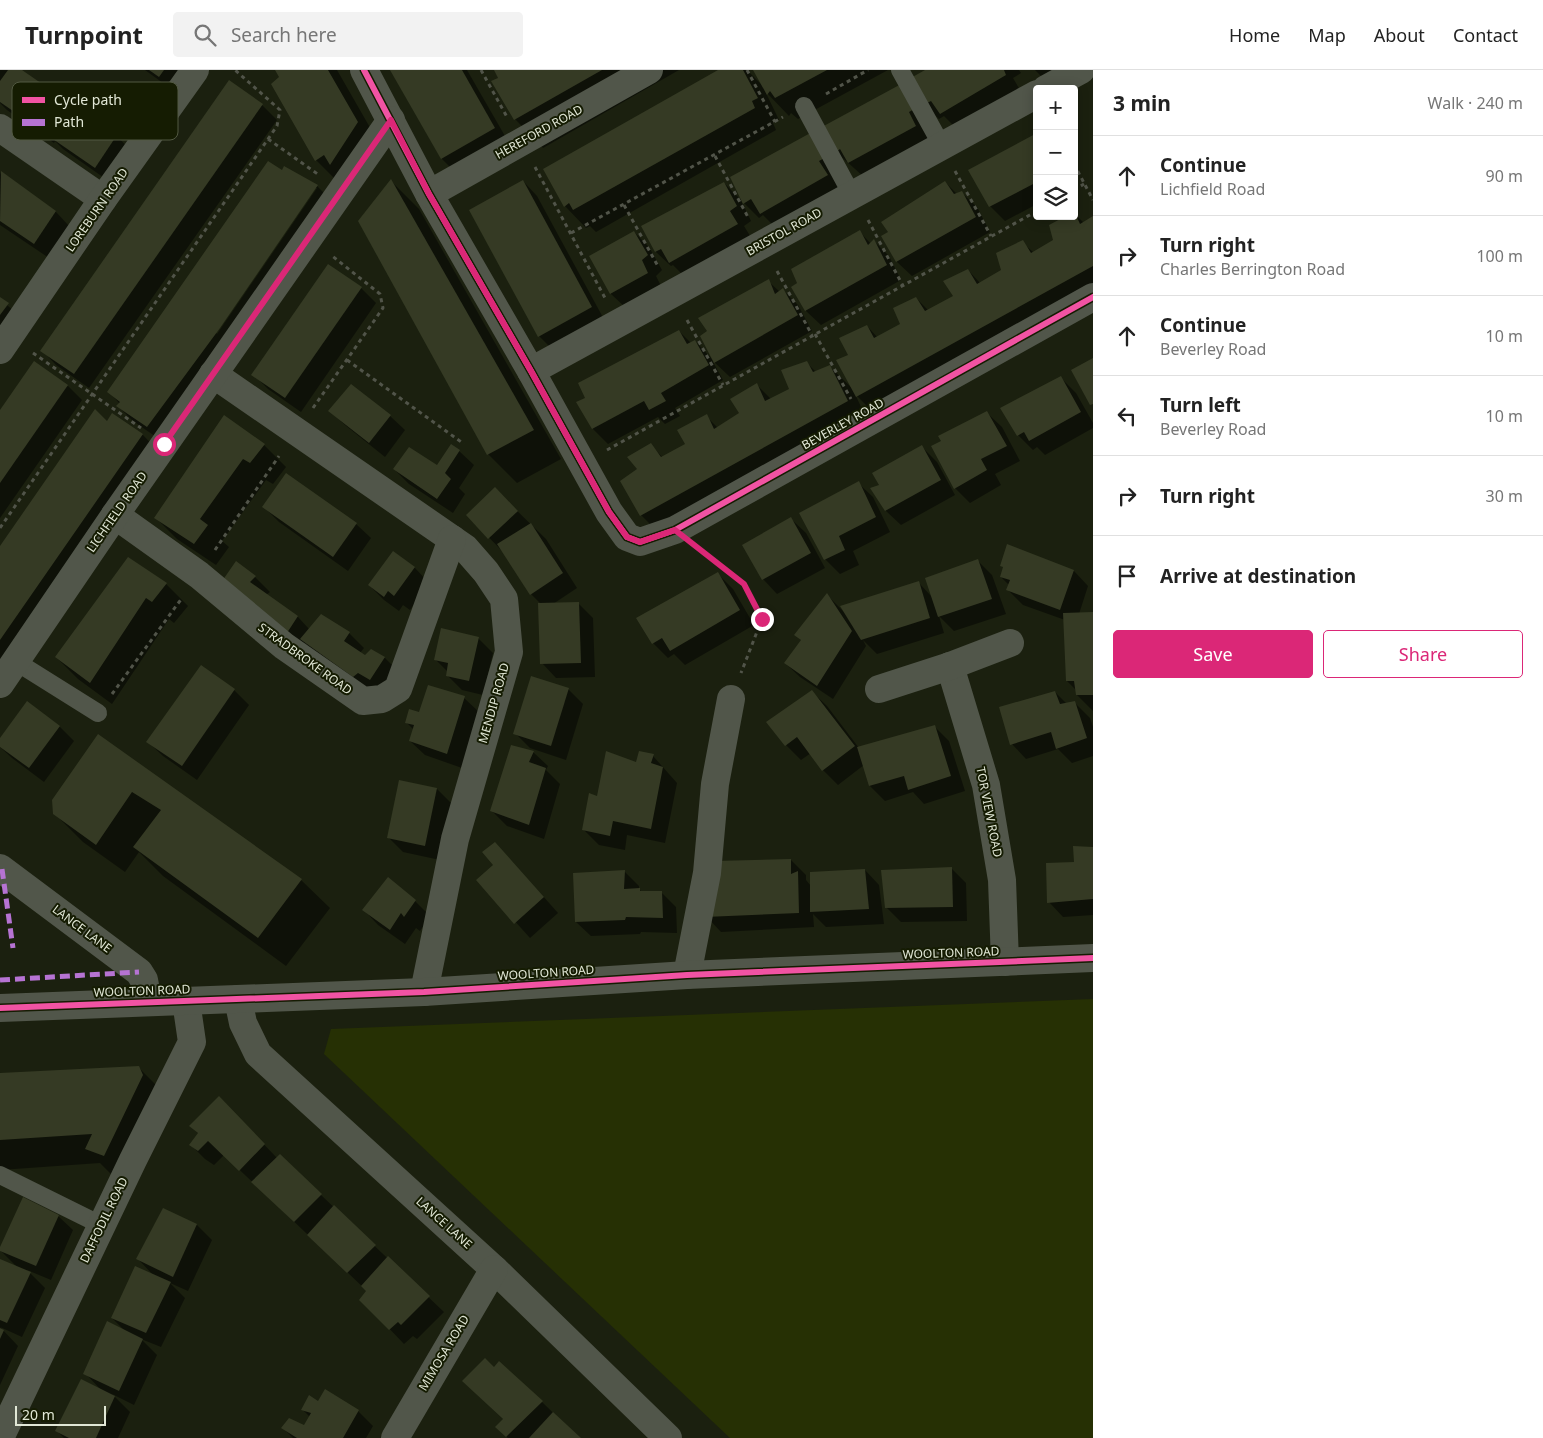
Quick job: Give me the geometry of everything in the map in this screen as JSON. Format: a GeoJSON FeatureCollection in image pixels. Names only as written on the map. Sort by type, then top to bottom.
{"type":"FeatureCollection","features":[{"type":"Feature","properties":{"kind":"street","name":"LOREBURN ROAD"},"geometry":{"type":"LineString","coordinates":[[178,94],[195,70]]}},
{"type":"Feature","properties":{"kind":"street","name":"BEVERLEY ROAD"},"geometry":{"type":"LineString","coordinates":[[364,70],[429,194],[531,371],[609,512],[627,537],[640,542],[675,530],[1093,297]]}},
{"type":"Feature","properties":{"kind":"street","name":"HEREFORD ROAD"},"geometry":{"type":"LineString","coordinates":[[429,194],[649,70]]}},
{"type":"Feature","properties":{"kind":"street"},"geometry":{"type":"LineString","coordinates":[[1053,85],[1081,70]]}},
{"type":"Feature","properties":{"kind":"street","name":"BRISTOL ROAD"},"geometry":{"type":"LineString","coordinates":[[531,371],[1033,96]]}},
{"type":"Feature","properties":{"kind":"street","name":"LICHFIELD ROAD"},"geometry":{"type":"LineString","coordinates":[[0,684],[115,514],[391,120]]}},
{"type":"Feature","properties":{"kind":"street"},"geometry":{"type":"LineString","coordinates":[[0,128],[12,136]]}},
{"type":"Feature","properties":{"kind":"street"},"geometry":{"type":"LineString","coordinates":[[18,140],[104,199]]}},
{"type":"Feature","properties":{"kind":"street","name":"LOREBURN ROAD"},"geometry":{"type":"LineString","coordinates":[[5,343],[146,140]]}},
{"type":"Feature","properties":{"kind":"street","name":"MENDIP ROAD"},"geometry":{"type":"LineString","coordinates":[[213,374],[465,548],[486,572],[504,599],[509,652],[455,839],[424,992]]}},
{"type":"Feature","properties":{"kind":"street","name":"STRADBROKE ROAD"},"geometry":{"type":"LineString","coordinates":[[115,514],[199,575],[284,646],[363,701],[382,699],[398,689],[452,539]]}},
{"type":"Feature","properties":{"kind":"street"},"geometry":{"type":"LineString","coordinates":[[879,689],[950,666],[1010,643]]}},
{"type":"Feature","properties":{"kind":"street","name":"TOR VIEW ROAD"},"geometry":{"type":"LineString","coordinates":[[950,666],[986,785],[1002,880],[1005,962]]}},
{"type":"Feature","properties":{"kind":"street"},"geometry":{"type":"LineString","coordinates":[[687,975],[707,873],[716,784],[731,700]]}},
{"type":"Feature","properties":{"kind":"street","name":"LANCE LANE"},"geometry":{"type":"LineString","coordinates":[[0,868],[139,972],[144,980],[148,1001]]}},
{"type":"Feature","properties":{"kind":"street","name":"WOOLTON ROAD"},"geometry":{"type":"LineString","coordinates":[[0,1008],[424,992],[687,975],[1093,958]]}},
{"type":"Feature","properties":{"kind":"street","name":"LANCE LANE"},"geometry":{"type":"LineString","coordinates":[[238,999],[243,1023],[258,1054],[494,1269],[668,1438]]}},
{"type":"Feature","properties":{"kind":"street","name":"DAFFODIL ROAD"},"geometry":{"type":"LineString","coordinates":[[0,1438],[101,1225],[192,1042],[186,1001]]}},
{"type":"Feature","properties":{"kind":"street","name":"MIMOSA ROAD"},"geometry":{"type":"LineString","coordinates":[[395,1438],[494,1269]]}},
{"type":"Feature","properties":{"kind":"lane"},"geometry":{"type":"LineString","coordinates":[[900,70],[942,146]]}},
{"type":"Feature","properties":{"kind":"lane"},"geometry":{"type":"LineString","coordinates":[[804,106],[853,194]]}},
{"type":"Feature","properties":{"kind":"lane"},"geometry":{"type":"LineString","coordinates":[[15,661],[98,713]]}},
{"type":"Feature","properties":{"kind":"lane"},"geometry":{"type":"LineString","coordinates":[[0,1175],[101,1225]]}},
{"type":"Feature","properties":{"kind":"path"},"geometry":{"type":"LineString","coordinates":[[0,528],[277,126],[280,110],[235,70]]}},
{"type":"Feature","properties":{"kind":"path"},"geometry":{"type":"LineString","coordinates":[[481,70],[571,233],[618,324]]}},
{"type":"Feature","properties":{"kind":"path"},"geometry":{"type":"LineString","coordinates":[[747,70],[775,122]]}},
{"type":"Feature","properties":{"kind":"path"},"geometry":{"type":"LineString","coordinates":[[571,233],[868,70]]}},
{"type":"Feature","properties":{"kind":"path"},"geometry":{"type":"LineString","coordinates":[[268,139],[342,191]]}},
{"type":"Feature","properties":{"kind":"path"},"geometry":{"type":"LineString","coordinates":[[942,146],[991,236]]}},
{"type":"Feature","properties":{"kind":"path"},"geometry":{"type":"LineString","coordinates":[[1078,172],[1093,200]]}},
{"type":"Feature","properties":{"kind":"path"},"geometry":{"type":"LineString","coordinates":[[1078,188],[1084,184]]}},
{"type":"Feature","properties":{"kind":"path"},"geometry":{"type":"LineString","coordinates":[[853,194],[903,286]]}},
{"type":"Feature","properties":{"kind":"path"},"geometry":{"type":"LineString","coordinates":[[624,205],[723,385]]}},
{"type":"Feature","properties":{"kind":"path"},"geometry":{"type":"LineString","coordinates":[[582,463],[1033,213]]}},
{"type":"Feature","properties":{"kind":"path"},"geometry":{"type":"LineString","coordinates":[[98,713],[199,575],[296,431],[383,308],[380,294],[309,238]]}},
{"type":"Feature","properties":{"kind":"path"},"geometry":{"type":"LineString","coordinates":[[816,334],[865,424]]}},
{"type":"Feature","properties":{"kind":"path"},"geometry":{"type":"LineString","coordinates":[[5,343],[92,394],[164,444]]}},
{"type":"Feature","properties":{"kind":"path"},"geometry":{"type":"LineString","coordinates":[[346,360],[464,444]]}},
{"type":"Feature","properties":{"kind":"path"},"geometry":{"type":"LineString","coordinates":[[675,530],[744,584],[762,619],[731,700]]}},
{"type":"Feature","properties":{"kind":"green space"},"geometry":{"type":"Polygon","coordinates":[[[1093,999],[1093,1438],[730,1438],[324,1054],[331,1029],[1093,999]]]}},
{"type":"Feature","properties":{"kind":"building"},"geometry":{"type":"Polygon","coordinates":[[[8,70],[22,70],[39,82],[12,82],[12,110],[0,102],[0,81],[8,70]]]}},
{"type":"Feature","properties":{"kind":"building"},"geometry":{"type":"Polygon","coordinates":[[[149,70],[164,70],[159,77],[149,70]]]}},
{"type":"Feature","properties":{"kind":"building"},"geometry":{"type":"Polygon","coordinates":[[[275,70],[328,70],[358,122],[330,165],[324,155],[315,161],[271,84],[279,77],[275,70]]]}},
{"type":"Feature","properties":{"kind":"building"},"geometry":{"type":"Polygon","coordinates":[[[390,70],[462,70],[495,128],[441,159],[390,70]]]}},
{"type":"Feature","properties":{"kind":"building"},"geometry":{"type":"Polygon","coordinates":[[[494,70],[602,70],[514,120],[491,81],[498,78],[494,70]]]}},
{"type":"Feature","properties":{"kind":"building"},"geometry":{"type":"Polygon","coordinates":[[[718,70],[743,70],[758,98],[752,101],[755,108],[573,210],[569,203],[564,207],[543,169],[718,70]]]}},
{"type":"Feature","properties":{"kind":"building"},"geometry":{"type":"Polygon","coordinates":[[[753,70],[827,70],[775,98],[770,91],[767,95],[753,70]]]}},
{"type":"Feature","properties":{"kind":"building"},"geometry":{"type":"Polygon","coordinates":[[[925,70],[1004,70],[1006,75],[940,114],[931,101],[923,105],[909,79],[925,70]]]}},
{"type":"Feature","properties":{"kind":"building"},"geometry":{"type":"Polygon","coordinates":[[[229,80],[263,104],[74,374],[40,351],[229,80]]]}},
{"type":"Feature","properties":{"kind":"building"},"geometry":{"type":"Polygon","coordinates":[[[903,83],[916,108],[909,112],[916,126],[848,163],[840,149],[835,153],[820,128],[903,83]]]}},
{"type":"Feature","properties":{"kind":"building"},"geometry":{"type":"Polygon","coordinates":[[[814,131],[828,156],[819,161],[828,175],[760,214],[751,199],[743,204],[730,177],[814,131]]]}},
{"type":"Feature","properties":{"kind":"building"},"geometry":{"type":"Polygon","coordinates":[[[1033,135],[1033,184],[989,207],[968,170],[1033,135]]]}},
{"type":"Feature","properties":{"kind":"building"},"geometry":{"type":"Polygon","coordinates":[[[54,140],[114,140],[95,168],[54,140]]]}},
{"type":"Feature","properties":{"kind":"building"},"geometry":{"type":"Polygon","coordinates":[[[268,161],[282,170],[284,166],[318,185],[220,328],[147,427],[116,406],[120,402],[107,392],[268,161]]]}},
{"type":"Feature","properties":{"kind":"building"},"geometry":{"type":"Polygon","coordinates":[[[1,171],[56,211],[34,244],[0,221],[1,171]]]}},
{"type":"Feature","properties":{"kind":"building"},"geometry":{"type":"Polygon","coordinates":[[[391,179],[534,430],[487,455],[358,221],[391,179]]]}},
{"type":"Feature","properties":{"kind":"building"},"geometry":{"type":"Polygon","coordinates":[[[523,180],[592,307],[538,337],[469,210],[523,180]]]}},
{"type":"Feature","properties":{"kind":"building"},"geometry":{"type":"Polygon","coordinates":[[[945,181],[954,194],[962,191],[976,217],[896,262],[881,236],[888,232],[881,222],[945,181]]]}},
{"type":"Feature","properties":{"kind":"building"},"geometry":{"type":"Polygon","coordinates":[[[724,182],[737,206],[730,211],[738,224],[669,263],[661,249],[655,252],[641,226],[724,182]]]}},
{"type":"Feature","properties":{"kind":"building"},"geometry":{"type":"Polygon","coordinates":[[[1093,216],[1093,266],[856,397],[836,360],[848,355],[839,338],[867,325],[874,338],[900,324],[893,308],[916,297],[925,311],[953,296],[943,281],[968,269],[977,284],[1001,270],[996,253],[1023,240],[1031,253],[1053,240],[1049,225],[1058,220],[1078,220],[1080,224],[1093,216]]]}},
{"type":"Feature","properties":{"kind":"building"},"geometry":{"type":"Polygon","coordinates":[[[860,230],[868,245],[874,239],[887,265],[805,311],[791,287],[797,283],[791,269],[860,230]]]}},
{"type":"Feature","properties":{"kind":"building"},"geometry":{"type":"Polygon","coordinates":[[[634,231],[648,255],[642,260],[648,273],[610,294],[589,256],[634,231]]]}},
{"type":"Feature","properties":{"kind":"building"},"geometry":{"type":"Polygon","coordinates":[[[328,264],[362,287],[285,398],[251,375],[328,264]]]}},
{"type":"Feature","properties":{"kind":"building"},"geometry":{"type":"Polygon","coordinates":[[[769,279],[775,294],[783,288],[798,315],[714,363],[700,336],[707,331],[698,318],[769,279]]]}},
{"type":"Feature","properties":{"kind":"building"},"geometry":{"type":"Polygon","coordinates":[[[0,297],[9,303],[0,315],[0,297]]]}},
{"type":"Feature","properties":{"kind":"building"},"geometry":{"type":"Polygon","coordinates":[[[679,330],[687,344],[695,340],[709,365],[661,393],[666,401],[649,410],[644,401],[592,429],[576,402],[585,398],[578,383],[679,330]]]}},
{"type":"Feature","properties":{"kind":"building"},"geometry":{"type":"Polygon","coordinates":[[[1093,358],[1093,404],[1090,405],[1071,370],[1093,358]]]}},
{"type":"Feature","properties":{"kind":"building"},"geometry":{"type":"Polygon","coordinates":[[[34,361],[68,385],[0,483],[0,410],[34,361]]]}},
{"type":"Feature","properties":{"kind":"building"},"geometry":{"type":"Polygon","coordinates":[[[807,361],[813,372],[830,365],[848,401],[640,516],[620,481],[637,469],[627,457],[651,443],[661,457],[685,444],[677,430],[707,414],[714,429],[739,413],[730,399],[757,383],[765,401],[789,389],[781,370],[807,361]]]}},
{"type":"Feature","properties":{"kind":"building"},"geometry":{"type":"Polygon","coordinates":[[[1061,376],[1081,412],[1029,441],[1024,432],[1017,436],[1000,408],[1061,376]]]}},
{"type":"Feature","properties":{"kind":"building"},"geometry":{"type":"Polygon","coordinates":[[[351,384],[391,415],[369,443],[328,411],[351,384]]]}},
{"type":"Feature","properties":{"kind":"building"},"geometry":{"type":"Polygon","coordinates":[[[95,409],[107,421],[112,413],[143,434],[0,640],[0,546],[95,409]]]}},
{"type":"Feature","properties":{"kind":"building"},"geometry":{"type":"Polygon","coordinates":[[[987,411],[1007,446],[981,459],[987,470],[954,489],[931,446],[941,441],[938,436],[987,411]]]}},
{"type":"Feature","properties":{"kind":"building"},"geometry":{"type":"Polygon","coordinates":[[[224,415],[265,444],[250,463],[243,459],[200,519],[208,525],[194,544],[154,518],[224,415]]]}},
{"type":"Feature","properties":{"kind":"building"},"geometry":{"type":"Polygon","coordinates":[[[451,444],[460,450],[445,473],[451,479],[437,499],[393,469],[409,447],[437,465],[451,444]]]}},
{"type":"Feature","properties":{"kind":"building"},"geometry":{"type":"Polygon","coordinates":[[[922,445],[941,480],[885,511],[870,488],[879,485],[872,473],[922,445]]]}},
{"type":"Feature","properties":{"kind":"building"},"geometry":{"type":"Polygon","coordinates":[[[286,473],[357,523],[333,557],[262,507],[286,473]]]}},
{"type":"Feature","properties":{"kind":"building"},"geometry":{"type":"Polygon","coordinates":[[[859,481],[876,517],[839,536],[845,550],[824,560],[799,513],[859,481]]]}},
{"type":"Feature","properties":{"kind":"building"},"geometry":{"type":"Polygon","coordinates":[[[495,487],[518,511],[488,539],[466,515],[495,487]]]}},
{"type":"Feature","properties":{"kind":"building"},"geometry":{"type":"Polygon","coordinates":[[[791,517],[811,553],[762,580],[742,545],[791,517]]]}},
{"type":"Feature","properties":{"kind":"building"},"geometry":{"type":"Polygon","coordinates":[[[531,523],[563,573],[530,595],[497,544],[531,523]]]}},
{"type":"Feature","properties":{"kind":"building"},"geometry":{"type":"Polygon","coordinates":[[[1007,544],[1074,570],[1060,610],[1006,590],[1010,580],[1000,577],[1003,567],[1000,566],[1007,544]]]}},
{"type":"Feature","properties":{"kind":"building"},"geometry":{"type":"Polygon","coordinates":[[[393,551],[415,567],[394,596],[388,591],[384,597],[368,585],[393,551]]]}},
{"type":"Feature","properties":{"kind":"building"},"geometry":{"type":"Polygon","coordinates":[[[128,557],[167,583],[152,602],[146,598],[90,683],[55,657],[128,557]]]}},
{"type":"Feature","properties":{"kind":"building"},"geometry":{"type":"Polygon","coordinates":[[[978,559],[992,599],[938,617],[925,578],[978,559]]]}},
{"type":"Feature","properties":{"kind":"building"},"geometry":{"type":"Polygon","coordinates":[[[236,561],[256,576],[250,582],[298,616],[285,636],[218,587],[236,561]]]}},
{"type":"Feature","properties":{"kind":"building"},"geometry":{"type":"Polygon","coordinates":[[[718,572],[740,610],[670,651],[662,638],[652,644],[636,618],[718,572]]]}},
{"type":"Feature","properties":{"kind":"building"},"geometry":{"type":"Polygon","coordinates":[[[919,581],[930,618],[861,640],[840,606],[919,581]]]}},
{"type":"Feature","properties":{"kind":"building"},"geometry":{"type":"Polygon","coordinates":[[[827,593],[852,631],[817,686],[784,663],[801,640],[794,635],[827,593]]]}},
{"type":"Feature","properties":{"kind":"building"},"geometry":{"type":"Polygon","coordinates":[[[579,602],[581,663],[540,664],[538,603],[579,602]]]}},
{"type":"Feature","properties":{"kind":"building"},"geometry":{"type":"Polygon","coordinates":[[[1093,612],[1093,695],[1076,695],[1074,681],[1066,681],[1063,613],[1093,612]]]}},
{"type":"Feature","properties":{"kind":"building"},"geometry":{"type":"Polygon","coordinates":[[[321,614],[350,632],[344,641],[365,655],[371,649],[385,657],[370,680],[358,673],[353,677],[300,639],[321,614]]]}},
{"type":"Feature","properties":{"kind":"building"},"geometry":{"type":"Polygon","coordinates":[[[441,628],[479,637],[469,681],[446,676],[448,663],[434,660],[441,628]]]}},
{"type":"Feature","properties":{"kind":"building"},"geometry":{"type":"Polygon","coordinates":[[[201,665],[235,689],[182,766],[146,742],[201,665]]]}},
{"type":"Feature","properties":{"kind":"building"},"geometry":{"type":"Polygon","coordinates":[[[531,676],[569,688],[551,746],[513,734],[531,676]]]}},
{"type":"Feature","properties":{"kind":"building"},"geometry":{"type":"Polygon","coordinates":[[[428,685],[465,696],[447,754],[409,741],[414,725],[405,723],[409,709],[419,712],[428,685]]]}},
{"type":"Feature","properties":{"kind":"building"},"geometry":{"type":"Polygon","coordinates":[[[812,690],[855,746],[822,771],[797,737],[785,746],[766,722],[812,690]]]}},
{"type":"Feature","properties":{"kind":"building"},"geometry":{"type":"Polygon","coordinates":[[[1055,691],[1060,704],[1075,701],[1087,738],[1056,749],[1051,732],[1010,745],[999,707],[1055,691]]]}},
{"type":"Feature","properties":{"kind":"building"},"geometry":{"type":"Polygon","coordinates":[[[27,701],[60,726],[29,768],[0,747],[0,738],[27,701]]]}},
{"type":"Feature","properties":{"kind":"building"},"geometry":{"type":"Polygon","coordinates":[[[935,725],[951,776],[908,790],[904,776],[869,786],[857,747],[935,725]]]}},
{"type":"Feature","properties":{"kind":"building"},"geometry":{"type":"Polygon","coordinates":[[[98,734],[302,879],[258,938],[133,847],[161,810],[132,792],[96,845],[53,814],[52,800],[98,734]]]}},
{"type":"Feature","properties":{"kind":"building"},"geometry":{"type":"Polygon","coordinates":[[[511,745],[534,751],[529,762],[546,768],[529,825],[490,811],[511,745]]]}},
{"type":"Feature","properties":{"kind":"building"},"geometry":{"type":"Polygon","coordinates":[[[606,751],[636,762],[639,751],[654,754],[651,763],[663,767],[651,829],[613,821],[610,836],[582,830],[589,793],[597,796],[606,751]]]}},
{"type":"Feature","properties":{"kind":"building"},"geometry":{"type":"Polygon","coordinates":[[[399,780],[437,788],[425,846],[387,838],[399,780]]]}},
{"type":"Feature","properties":{"kind":"building"},"geometry":{"type":"Polygon","coordinates":[[[495,842],[544,897],[514,924],[476,880],[493,865],[482,852],[495,842]]]}},
{"type":"Feature","properties":{"kind":"building"},"geometry":{"type":"Polygon","coordinates":[[[1073,846],[1093,847],[1093,899],[1047,903],[1046,863],[1074,862],[1073,846]]]}},
{"type":"Feature","properties":{"kind":"building"},"geometry":{"type":"Polygon","coordinates":[[[791,859],[791,874],[798,871],[799,913],[705,917],[715,861],[791,859]]]}},
{"type":"Feature","properties":{"kind":"building"},"geometry":{"type":"Polygon","coordinates":[[[952,867],[953,907],[885,908],[881,870],[952,867]]]}},
{"type":"Feature","properties":{"kind":"building"},"geometry":{"type":"Polygon","coordinates":[[[865,869],[869,909],[810,912],[810,872],[865,869]]]}},
{"type":"Feature","properties":{"kind":"building"},"geometry":{"type":"Polygon","coordinates":[[[625,870],[624,889],[640,888],[640,891],[662,891],[663,918],[626,917],[625,920],[575,922],[573,873],[625,870]]]}},
{"type":"Feature","properties":{"kind":"building"},"geometry":{"type":"Polygon","coordinates":[[[388,877],[416,900],[404,917],[401,913],[390,930],[362,910],[388,877]]]}},
{"type":"Feature","properties":{"kind":"building"},"geometry":{"type":"Polygon","coordinates":[[[139,1066],[143,1075],[104,1156],[85,1149],[92,1134],[0,1140],[0,1073],[139,1066]]]}},
{"type":"Feature","properties":{"kind":"building"},"geometry":{"type":"Polygon","coordinates":[[[219,1096],[265,1144],[239,1171],[208,1141],[198,1151],[189,1145],[198,1133],[189,1126],[219,1096]]]}},
{"type":"Feature","properties":{"kind":"building"},"geometry":{"type":"Polygon","coordinates":[[[280,1154],[322,1194],[294,1222],[251,1182],[280,1154]]]}},
{"type":"Feature","properties":{"kind":"building"},"geometry":{"type":"Polygon","coordinates":[[[23,1197],[59,1215],[36,1266],[0,1251],[0,1247],[23,1197]]]}},
{"type":"Feature","properties":{"kind":"building"},"geometry":{"type":"Polygon","coordinates":[[[334,1205],[376,1245],[347,1273],[307,1235],[334,1205]]]}},
{"type":"Feature","properties":{"kind":"building"},"geometry":{"type":"Polygon","coordinates":[[[163,1208],[197,1224],[173,1277],[136,1259],[163,1208]]]}},
{"type":"Feature","properties":{"kind":"building"},"geometry":{"type":"Polygon","coordinates":[[[388,1256],[430,1296],[401,1325],[398,1322],[389,1330],[359,1300],[366,1291],[361,1286],[388,1256]]]}},
{"type":"Feature","properties":{"kind":"building"},"geometry":{"type":"Polygon","coordinates":[[[0,1259],[31,1272],[7,1323],[0,1320],[0,1259]]]}},
{"type":"Feature","properties":{"kind":"building"},"geometry":{"type":"Polygon","coordinates":[[[135,1266],[171,1282],[146,1333],[111,1318],[135,1266]]]}},
{"type":"Feature","properties":{"kind":"building"},"geometry":{"type":"Polygon","coordinates":[[[107,1321],[143,1339],[119,1391],[83,1374],[107,1321]]]}},
{"type":"Feature","properties":{"kind":"building"},"geometry":{"type":"Polygon","coordinates":[[[0,1328],[4,1330],[0,1339],[0,1328]]]}},
{"type":"Feature","properties":{"kind":"building"},"geometry":{"type":"Polygon","coordinates":[[[485,1358],[494,1367],[499,1361],[543,1401],[506,1437],[495,1427],[503,1419],[462,1381],[485,1358]]]}},
{"type":"Feature","properties":{"kind":"building"},"geometry":{"type":"Polygon","coordinates":[[[81,1379],[115,1396],[96,1438],[69,1438],[55,1431],[81,1379]]]}},
{"type":"Feature","properties":{"kind":"building"},"geometry":{"type":"Polygon","coordinates":[[[325,1389],[359,1410],[343,1438],[297,1438],[281,1428],[289,1418],[304,1425],[311,1413],[301,1410],[309,1395],[318,1401],[325,1389]]]}},
{"type":"Feature","properties":{"kind":"building"},"geometry":{"type":"Polygon","coordinates":[[[553,1412],[581,1438],[529,1438],[553,1412]]]}},
{"type":"Feature","properties":{"kind":"marked path"},"geometry":{"type":"LineString","coordinates":[[2,869],[13,948]]}},
{"type":"Feature","properties":{"kind":"marked path"},"geometry":{"type":"LineString","coordinates":[[0,980],[139,972]]}},
{"type":"Feature","properties":{"kind":"cycle path"},"geometry":{"type":"LineString","coordinates":[[364,70],[429,194],[531,371],[609,512],[627,537],[640,542],[675,530],[1093,297]]}},
{"type":"Feature","properties":{"kind":"cycle path"},"geometry":{"type":"LineString","coordinates":[[0,1008],[424,992],[687,975],[1093,958]]}},
{"type":"Feature","properties":{"kind":"route"},"geometry":{"type":"LineString","coordinates":[[164,444],[391,120],[429,194],[531,371],[609,512],[627,537],[640,542],[675,530],[744,584],[762,619]]}}]}
